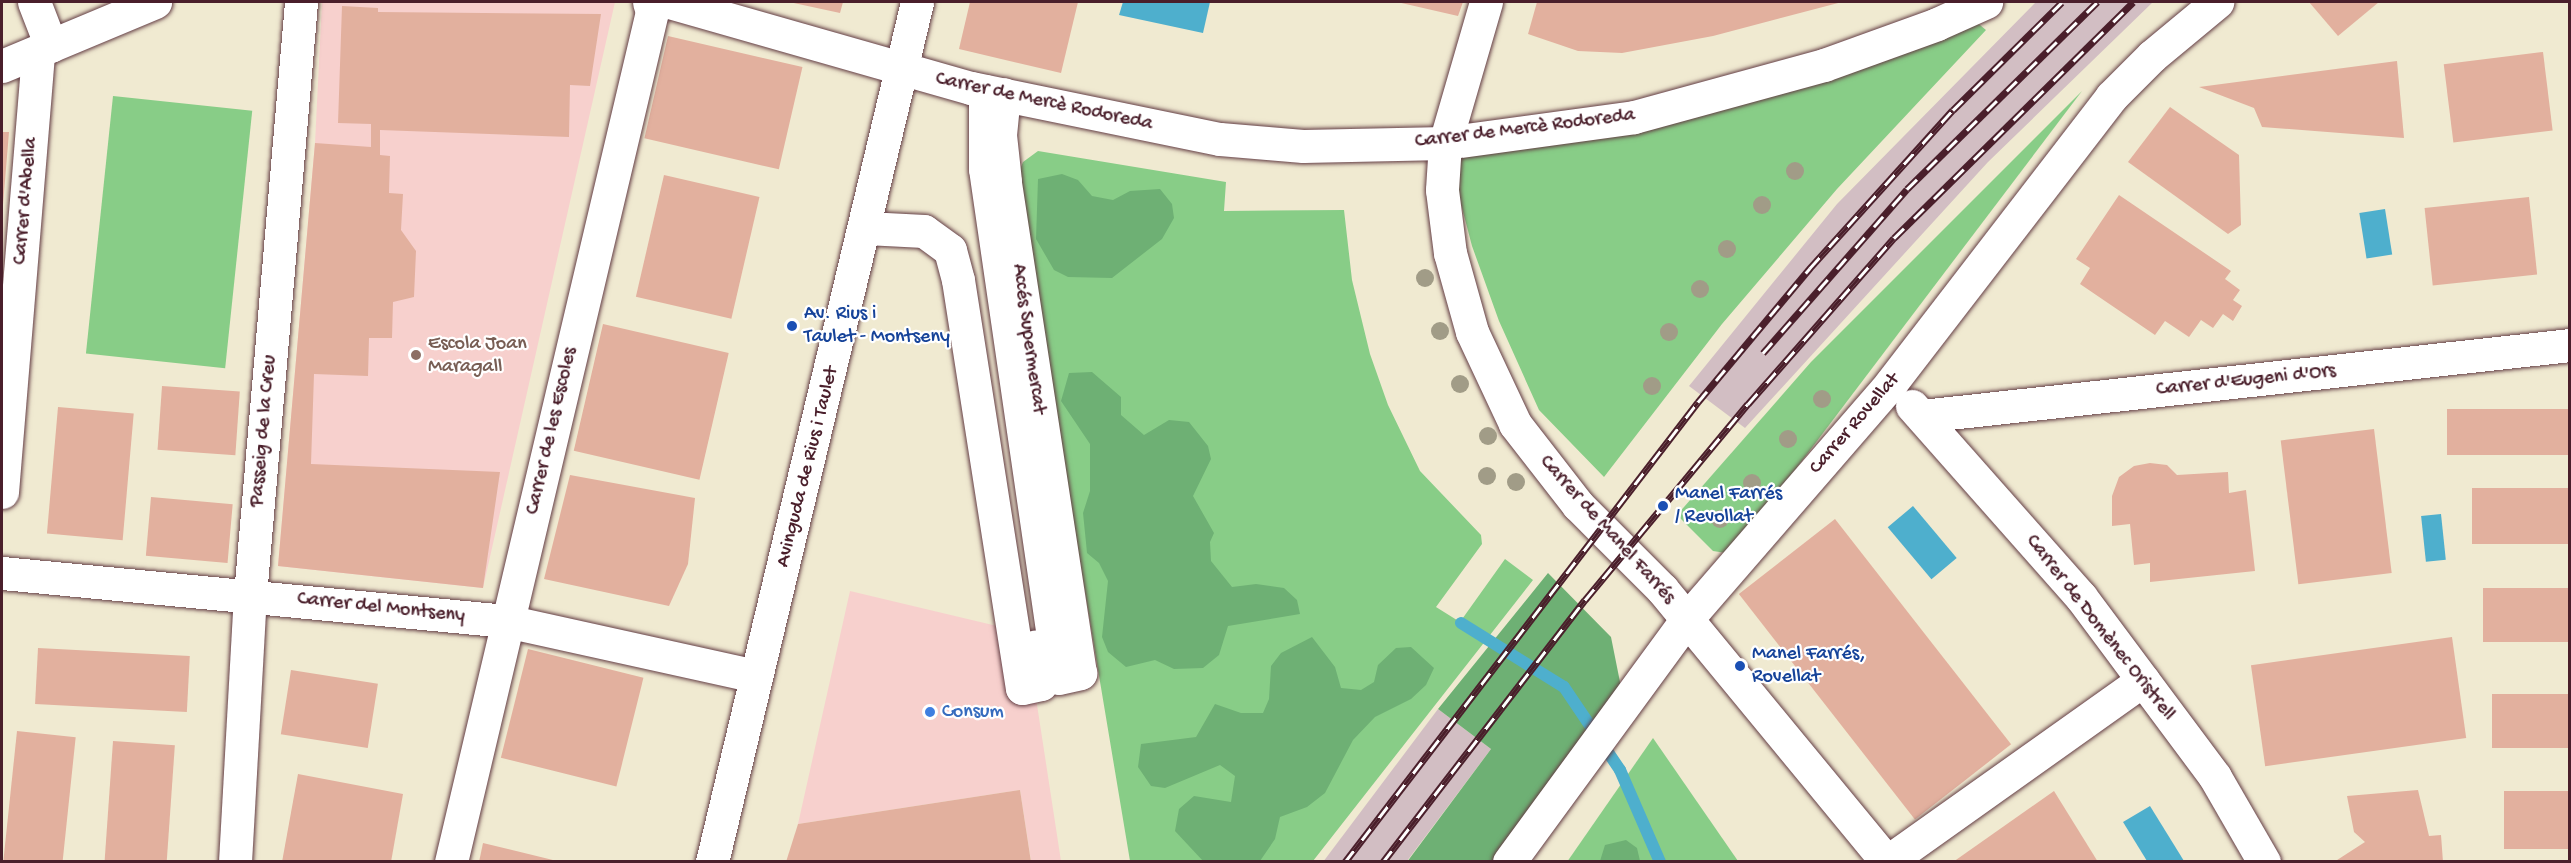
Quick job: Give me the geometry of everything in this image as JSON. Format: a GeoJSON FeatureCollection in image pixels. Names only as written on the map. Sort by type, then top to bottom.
{"type":"FeatureCollection","features":[{"type":"Feature","properties":{"kind":"street"},"geometry":{"type":"LineString","coordinates":[[34,2],[44,49]]}},
{"type":"Feature","properties":{"kind":"street"},"geometry":{"type":"LineString","coordinates":[[2,66],[155,2]]}},
{"type":"Feature","properties":{"kind":"street","name":"Passeig de la Creu"},"geometry":{"type":"LineString","coordinates":[[235,861],[250,595],[301,2]]}},
{"type":"Feature","properties":{"kind":"street","name":"Carrer de les Escoles"},"geometry":{"type":"LineString","coordinates":[[451,861],[652,12],[649,2]]}},
{"type":"Feature","properties":{"kind":"street","name":"Carrer de Mercè Rodoreda"},"geometry":{"type":"LineString","coordinates":[[669,2],[901,71],[987,91],[1220,139],[1303,146],[1445,143],[1634,117],[1824,64],[1985,2]]}},
{"type":"Feature","properties":{"kind":"street","name":"Avinguda de Rius i Taulet"},"geometry":{"type":"LineString","coordinates":[[712,861],[866,228],[917,2]]}},
{"type":"Feature","properties":{"kind":"street","name":"Carrer de Manel Farrés"},"geometry":{"type":"LineString","coordinates":[[1485,2],[1445,143],[1442,190],[1450,253],[1472,332],[1515,424],[1578,505],[1662,589],[1887,861]]}},
{"type":"Feature","properties":{"kind":"street","name":"Carrer Rovellat"},"geometry":{"type":"LineString","coordinates":[[1513,859],[1624,709],[1686,620],[1891,383],[2110,97],[2152,56],[2217,2]]}},
{"type":"Feature","properties":{"kind":"street","name":"Carrer d'Abella"},"geometry":{"type":"LineString","coordinates":[[2,492],[44,49]]}},
{"type":"Feature","properties":{"kind":"street"},"geometry":{"type":"LineString","coordinates":[[866,228],[924,231],[950,250],[958,280],[1022,688],[1041,684],[1007,475],[1011,450],[1021,427],[983,150],[987,91]]}},
{"type":"Feature","properties":{"kind":"street"},"geometry":{"type":"LineString","coordinates":[[985,453],[994,387],[963,176],[987,91]]}},
{"type":"Feature","properties":{"kind":"street","name":"Accés Supermercat"},"geometry":{"type":"LineString","coordinates":[[987,91],[1002,163],[1054,581],[1021,427]]}},
{"type":"Feature","properties":{"kind":"street","name":"Carrer d'Eugeni d'Ors"},"geometry":{"type":"LineString","coordinates":[[1922,416],[2570,345]]}},
{"type":"Feature","properties":{"kind":"street","name":"Carrer de Domènec Oristrell"},"geometry":{"type":"LineString","coordinates":[[1891,383],[2081,597],[2215,777],[2264,861]]}},
{"type":"Feature","properties":{"kind":"street","name":"Carrer del Montseny"},"geometry":{"type":"LineString","coordinates":[[2,573],[506,621],[756,676]]}},
{"type":"Feature","properties":{"kind":"street"},"geometry":{"type":"LineString","coordinates":[[1887,861],[2143,680]]}},
{"type":"Feature","properties":{"kind":"shaded area","name":"Escola Joan Maragall"},"geometry":{"type":"Polygon","coordinates":[[[322,2],[615,2],[483,588],[278,566],[315,143],[322,2]]]}},
{"type":"Feature","properties":{"kind":"shaded area"},"geometry":{"type":"Polygon","coordinates":[[[2036,2],[2153,2],[1988,162],[1745,428],[1689,386],[1837,204],[2036,2]]]}},
{"type":"Feature","properties":{"kind":"shaded area","name":"Consum"},"geometry":{"type":"Polygon","coordinates":[[[850,591],[1026,633],[1061,861],[1031,861],[1020,790],[798,824],[850,591]]]}},
{"type":"Feature","properties":{"kind":"shaded area"},"geometry":{"type":"Polygon","coordinates":[[[1438,709],[1491,749],[1407,861],[1323,862],[1438,709]]]}},
{"type":"Feature","properties":{"kind":"green space"},"geometry":{"type":"Polygon","coordinates":[[[1963,11],[1986,30],[1837,189],[1722,324],[1604,477],[1539,410],[1499,321],[1472,246],[1445,143],[1634,117],[1963,11]]]}},
{"type":"Feature","properties":{"kind":"green space"},"geometry":{"type":"Polygon","coordinates":[[[2082,91],[1739,544],[1726,553],[1713,551],[1677,515],[1811,362],[2082,91]]]}},
{"type":"Feature","properties":{"kind":"green space"},"geometry":{"type":"Polygon","coordinates":[[[113,96],[252,111],[225,368],[86,354],[113,96]]]}},
{"type":"Feature","properties":{"kind":"green space"},"geometry":{"type":"Polygon","coordinates":[[[1038,151],[1226,182],[1224,211],[1344,210],[1352,280],[1370,354],[1388,405],[1420,471],[1481,535],[1482,544],[1436,607],[1460,622],[1505,559],[1533,580],[1313,861],[1130,861],[1016,179],[1023,162],[1038,151]]]}},
{"type":"Feature","properties":{"kind":"green space"},"geometry":{"type":"Polygon","coordinates":[[[1062,174],[1078,180],[1092,196],[1113,200],[1130,191],[1160,189],[1172,204],[1174,218],[1162,239],[1112,278],[1068,277],[1054,270],[1036,239],[1038,179],[1062,174]]]}},
{"type":"Feature","properties":{"kind":"green space"},"geometry":{"type":"Polygon","coordinates":[[[1092,372],[1121,397],[1121,415],[1144,435],[1169,420],[1189,422],[1208,446],[1211,459],[1193,496],[1214,533],[1210,542],[1211,561],[1232,587],[1256,584],[1284,588],[1297,600],[1300,614],[1228,626],[1219,655],[1203,668],[1174,669],[1155,660],[1126,667],[1108,652],[1102,637],[1108,581],[1099,563],[1087,553],[1083,513],[1090,491],[1090,444],[1061,401],[1069,373],[1092,372]]]}},
{"type":"Feature","properties":{"kind":"green space"},"geometry":{"type":"Polygon","coordinates":[[[1548,573],[1611,637],[1622,692],[1494,861],[1407,862],[1491,749],[1438,709],[1548,573]]]}},
{"type":"Feature","properties":{"kind":"green space"},"geometry":{"type":"Polygon","coordinates":[[[1312,637],[1335,667],[1341,688],[1361,690],[1374,682],[1378,665],[1396,648],[1411,647],[1434,668],[1426,685],[1411,699],[1375,717],[1353,740],[1325,793],[1307,807],[1280,817],[1275,839],[1260,861],[1203,861],[1175,831],[1179,809],[1194,796],[1231,802],[1235,776],[1220,765],[1165,788],[1151,786],[1138,767],[1141,744],[1196,737],[1215,704],[1241,713],[1263,713],[1269,699],[1271,666],[1281,653],[1312,637]]]}},
{"type":"Feature","properties":{"kind":"green space"},"geometry":{"type":"Polygon","coordinates":[[[1653,738],[1738,861],[1567,862],[1653,738]]]}},
{"type":"Feature","properties":{"kind":"green space"},"geometry":{"type":"Polygon","coordinates":[[[1626,840],[1637,848],[1640,861],[1600,861],[1605,845],[1626,840]]]}},
{"type":"Feature","properties":{"kind":"water"},"geometry":{"type":"Polygon","coordinates":[[[1123,2],[1210,2],[1203,33],[1119,15],[1123,2]]]}},
{"type":"Feature","properties":{"kind":"water"},"geometry":{"type":"Polygon","coordinates":[[[2385,209],[2392,254],[2367,259],[2359,213],[2385,209]]]}},
{"type":"Feature","properties":{"kind":"water"},"geometry":{"type":"Polygon","coordinates":[[[1913,506],[1957,558],[1931,579],[1888,527],[1913,506]]]}},
{"type":"Feature","properties":{"kind":"water"},"geometry":{"type":"Polygon","coordinates":[[[2441,514],[2446,560],[2426,562],[2421,516],[2441,514]]]}},
{"type":"Feature","properties":{"kind":"water"},"geometry":{"type":"Polygon","coordinates":[[[2150,806],[2184,861],[2147,861],[2123,822],[2150,806]]]}},
{"type":"Feature","properties":{"kind":"building"},"geometry":{"type":"Polygon","coordinates":[[[789,2],[843,2],[840,13],[789,2]]]}},
{"type":"Feature","properties":{"kind":"building"},"geometry":{"type":"Polygon","coordinates":[[[970,2],[1078,2],[1061,73],[959,49],[970,2]]]}},
{"type":"Feature","properties":{"kind":"building"},"geometry":{"type":"Polygon","coordinates":[[[1397,2],[1463,2],[1458,16],[1397,2]]]}},
{"type":"Feature","properties":{"kind":"building"},"geometry":{"type":"Polygon","coordinates":[[[1537,2],[1842,2],[1713,36],[1622,53],[1578,51],[1528,34],[1537,2]]]}},
{"type":"Feature","properties":{"kind":"building"},"geometry":{"type":"Polygon","coordinates":[[[2309,2],[2379,2],[2338,36],[2309,2]]]}},
{"type":"Feature","properties":{"kind":"building"},"geometry":{"type":"Polygon","coordinates":[[[342,6],[378,8],[378,12],[601,14],[590,86],[570,85],[569,137],[380,130],[380,155],[390,156],[389,193],[403,194],[401,230],[416,251],[414,297],[393,302],[392,338],[369,338],[368,376],[314,374],[311,464],[500,472],[483,588],[278,566],[315,143],[371,147],[371,124],[338,123],[342,6]]]}},
{"type":"Feature","properties":{"kind":"building"},"geometry":{"type":"Polygon","coordinates":[[[668,36],[802,67],[779,169],[644,138],[668,36]]]}},
{"type":"Feature","properties":{"kind":"building"},"geometry":{"type":"Polygon","coordinates":[[[2543,52],[2553,130],[2453,143],[2444,64],[2543,52]]]}},
{"type":"Feature","properties":{"kind":"building"},"geometry":{"type":"Polygon","coordinates":[[[2397,61],[2404,138],[2262,127],[2254,108],[2199,87],[2397,61]]]}},
{"type":"Feature","properties":{"kind":"building"},"geometry":{"type":"Polygon","coordinates":[[[2170,107],[2239,155],[2241,225],[2228,234],[2128,162],[2170,107]]]}},
{"type":"Feature","properties":{"kind":"building"},"geometry":{"type":"Polygon","coordinates":[[[2,132],[9,132],[3,205],[2,205],[2,132]]]}},
{"type":"Feature","properties":{"kind":"building"},"geometry":{"type":"Polygon","coordinates":[[[664,175],[759,197],[731,319],[636,297],[664,175]]]}},
{"type":"Feature","properties":{"kind":"building"},"geometry":{"type":"Polygon","coordinates":[[[2119,195],[2231,271],[2225,279],[2240,290],[2233,300],[2242,306],[2233,321],[2223,314],[2213,328],[2201,320],[2189,337],[2165,321],[2155,335],[2080,284],[2090,268],[2076,259],[2119,195]]]}},
{"type":"Feature","properties":{"kind":"building"},"geometry":{"type":"Polygon","coordinates":[[[2529,197],[2537,275],[2433,286],[2425,208],[2529,197]]]}},
{"type":"Feature","properties":{"kind":"building"},"geometry":{"type":"Polygon","coordinates":[[[603,324],[729,353],[699,480],[574,451],[603,324]]]}},
{"type":"Feature","properties":{"kind":"building"},"geometry":{"type":"Polygon","coordinates":[[[162,386],[240,391],[235,455],[158,450],[162,386]]]}},
{"type":"Feature","properties":{"kind":"building"},"geometry":{"type":"Polygon","coordinates":[[[58,407],[134,414],[123,540],[47,534],[58,407]]]}},
{"type":"Feature","properties":{"kind":"building"},"geometry":{"type":"Polygon","coordinates":[[[2447,409],[2570,409],[2570,455],[2447,455],[2447,409]]]}},
{"type":"Feature","properties":{"kind":"building"},"geometry":{"type":"Polygon","coordinates":[[[2374,429],[2392,573],[2298,584],[2281,440],[2374,429]]]}},
{"type":"Feature","properties":{"kind":"building"},"geometry":{"type":"Polygon","coordinates":[[[2150,463],[2167,465],[2177,475],[2228,472],[2229,493],[2246,490],[2255,571],[2150,582],[2150,563],[2134,565],[2130,524],[2112,526],[2112,496],[2119,477],[2134,466],[2150,463]]]}},
{"type":"Feature","properties":{"kind":"building"},"geometry":{"type":"Polygon","coordinates":[[[570,475],[695,498],[688,564],[669,606],[544,579],[570,475]]]}},
{"type":"Feature","properties":{"kind":"building"},"geometry":{"type":"Polygon","coordinates":[[[2472,488],[2570,488],[2570,544],[2472,544],[2472,488]]]}},
{"type":"Feature","properties":{"kind":"building"},"geometry":{"type":"Polygon","coordinates":[[[151,497],[233,504],[228,563],[146,556],[151,497]]]}},
{"type":"Feature","properties":{"kind":"building"},"geometry":{"type":"Polygon","coordinates":[[[1835,519],[2011,744],[1915,819],[1739,594],[1835,519]]]}},
{"type":"Feature","properties":{"kind":"building"},"geometry":{"type":"Polygon","coordinates":[[[2483,588],[2570,588],[2570,642],[2483,642],[2483,588]]]}},
{"type":"Feature","properties":{"kind":"building"},"geometry":{"type":"Polygon","coordinates":[[[2452,637],[2466,738],[2265,766],[2251,665],[2452,637]]]}},
{"type":"Feature","properties":{"kind":"building"},"geometry":{"type":"Polygon","coordinates":[[[38,648],[190,656],[187,712],[35,704],[38,648]]]}},
{"type":"Feature","properties":{"kind":"building"},"geometry":{"type":"Polygon","coordinates":[[[528,649],[643,678],[616,786],[501,758],[528,649]]]}},
{"type":"Feature","properties":{"kind":"building"},"geometry":{"type":"Polygon","coordinates":[[[291,670],[378,684],[368,748],[281,734],[291,670]]]}},
{"type":"Feature","properties":{"kind":"building"},"geometry":{"type":"Polygon","coordinates":[[[2492,694],[2570,694],[2570,748],[2492,748],[2492,694]]]}},
{"type":"Feature","properties":{"kind":"building"},"geometry":{"type":"Polygon","coordinates":[[[17,731],[76,737],[63,862],[3,862],[17,731]]]}},
{"type":"Feature","properties":{"kind":"building"},"geometry":{"type":"Polygon","coordinates":[[[113,741],[175,745],[167,862],[105,862],[113,741]]]}},
{"type":"Feature","properties":{"kind":"building"},"geometry":{"type":"Polygon","coordinates":[[[298,774],[403,794],[391,862],[282,862],[298,774]]]}},
{"type":"Feature","properties":{"kind":"building"},"geometry":{"type":"Polygon","coordinates":[[[1020,790],[1031,862],[786,862],[798,824],[1020,790]]]}},
{"type":"Feature","properties":{"kind":"building"},"geometry":{"type":"Polygon","coordinates":[[[2418,790],[2429,836],[2441,835],[2443,862],[2334,862],[2365,842],[2354,832],[2347,796],[2418,790]]]}},
{"type":"Feature","properties":{"kind":"building"},"geometry":{"type":"Polygon","coordinates":[[[2054,791],[2098,862],[1953,862],[2054,791]]]}},
{"type":"Feature","properties":{"kind":"building"},"geometry":{"type":"Polygon","coordinates":[[[2504,791],[2570,791],[2570,849],[2504,849],[2504,791]]]}},
{"type":"Feature","properties":{"kind":"building"},"geometry":{"type":"Polygon","coordinates":[[[483,843],[557,861],[557,862],[479,862],[483,843]]]}},
{"type":"Feature","properties":{"kind":"waterway"},"geometry":{"type":"LineString","coordinates":[[1461,623],[1564,687],[1620,770],[1660,862]]}},
{"type":"Feature","properties":{"kind":"railway"},"geometry":{"type":"LineString","coordinates":[[1345,862],[1698,402],[1810,268],[1953,110],[2062,2]]}},
{"type":"Feature","properties":{"kind":"railway"},"geometry":{"type":"LineString","coordinates":[[1763,353],[1907,189],[2097,2]]}},
{"type":"Feature","properties":{"kind":"railway"},"geometry":{"type":"LineString","coordinates":[[1383,862],[1585,600],[1748,404],[1894,238],[2133,2]]}},
{"type":"Feature","properties":{"kind":"place","name":"Av. Rius i Taulet - Montseny"},"geometry":{"type":"Point","coordinates":[792,326]}},
{"type":"Feature","properties":{"kind":"place","name":"Escola Joan Maragall"},"geometry":{"type":"Point","coordinates":[416,355]}},
{"type":"Feature","properties":{"kind":"place","name":"Manel Farrés / Revollat"},"geometry":{"type":"Point","coordinates":[1663,506]}},
{"type":"Feature","properties":{"kind":"place","name":"Manel Farrés, Rovellat"},"geometry":{"type":"Point","coordinates":[1740,666]}},
{"type":"Feature","properties":{"kind":"place","name":"Consum"},"geometry":{"type":"Point","coordinates":[930,712]}}]}
